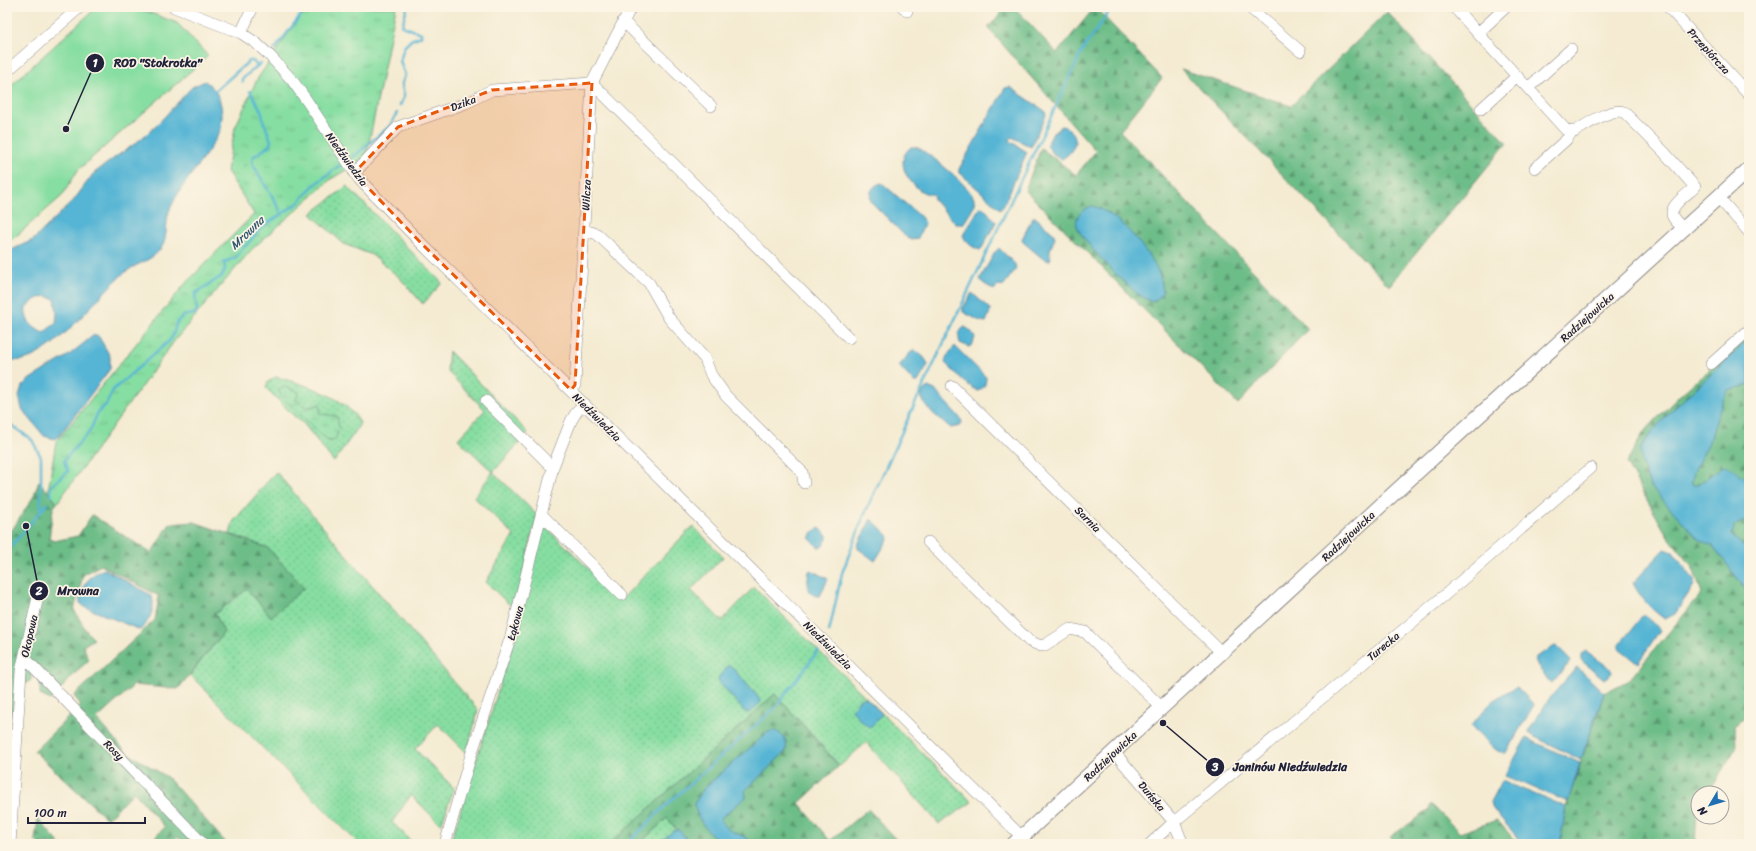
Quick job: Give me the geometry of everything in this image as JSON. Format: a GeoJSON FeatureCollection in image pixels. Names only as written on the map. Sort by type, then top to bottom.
{"type":"FeatureCollection","features":[{"type":"Feature","properties":{"kind":"main road","name":"Radziejowicka"},"geometry":{"type":"LineString","coordinates":[[1018,841],[1391,496],[1749,169]]}},
{"type":"Feature","properties":{"kind":"street"},"geometry":{"type":"LineString","coordinates":[[7,71],[80,7]]}},
{"type":"Feature","properties":{"kind":"street"},"geometry":{"type":"LineString","coordinates":[[241,33],[253,7]]}},
{"type":"Feature","properties":{"kind":"street","name":"Wilcza"},"geometry":{"type":"LineString","coordinates":[[571,390],[575,385],[592,83],[631,7]]}},
{"type":"Feature","properties":{"kind":"street"},"geometry":{"type":"LineString","coordinates":[[1249,7],[1300,51]]}},
{"type":"Feature","properties":{"kind":"street"},"geometry":{"type":"LineString","coordinates":[[1454,7],[1566,129],[1574,132],[1610,112],[1619,110],[1624,112],[1696,187],[1673,206],[1671,212],[1672,216],[1684,229]]}},
{"type":"Feature","properties":{"kind":"street"},"geometry":{"type":"LineString","coordinates":[[1478,33],[1506,7]]}},
{"type":"Feature","properties":{"kind":"street","name":"Przepiórcza"},"geometry":{"type":"LineString","coordinates":[[1668,7],[1749,95]]}},
{"type":"Feature","properties":{"kind":"street","name":"Niedźwiedzia"},"geometry":{"type":"LineString","coordinates":[[178,8],[241,33],[256,43],[270,56],[292,80],[354,173],[421,243],[585,404],[1018,841]]}},
{"type":"Feature","properties":{"kind":"street"},"geometry":{"type":"LineString","coordinates":[[623,21],[711,106]]}},
{"type":"Feature","properties":{"kind":"street"},"geometry":{"type":"LineString","coordinates":[[1528,88],[1570,49]]}},
{"type":"Feature","properties":{"kind":"street"},"geometry":{"type":"LineString","coordinates":[[1481,109],[1518,76]]}},
{"type":"Feature","properties":{"kind":"street"},"geometry":{"type":"LineString","coordinates":[[592,83],[849,338]]}},
{"type":"Feature","properties":{"kind":"street","name":"Dzika"},"geometry":{"type":"LineString","coordinates":[[354,173],[398,127],[466,103],[492,90],[592,83]]}},
{"type":"Feature","properties":{"kind":"street"},"geometry":{"type":"LineString","coordinates":[[1536,168],[1568,138],[1571,131]]}},
{"type":"Feature","properties":{"kind":"street"},"geometry":{"type":"LineString","coordinates":[[1718,197],[1749,232]]}},
{"type":"Feature","properties":{"kind":"street"},"geometry":{"type":"LineString","coordinates":[[584,230],[596,234],[649,283],[669,318],[705,359],[712,375],[726,396],[802,472],[804,483]]}},
{"type":"Feature","properties":{"kind":"street"},"geometry":{"type":"LineString","coordinates":[[1711,364],[1749,330]]}},
{"type":"Feature","properties":{"kind":"street","name":"Sarnia"},"geometry":{"type":"LineString","coordinates":[[952,386],[1222,653]]}},
{"type":"Feature","properties":{"kind":"street"},"geometry":{"type":"LineString","coordinates":[[486,401],[549,464],[554,467]]}},
{"type":"Feature","properties":{"kind":"street","name":"Łąkowa"},"geometry":{"type":"LineString","coordinates":[[445,844],[471,755],[511,636],[554,467],[571,421],[577,411],[585,404]]}},
{"type":"Feature","properties":{"kind":"street","name":"Turecka"},"geometry":{"type":"LineString","coordinates":[[1150,844],[1174,822],[1446,594],[1591,468]]}},
{"type":"Feature","properties":{"kind":"street"},"geometry":{"type":"LineString","coordinates":[[542,515],[622,594]]}},
{"type":"Feature","properties":{"kind":"street"},"geometry":{"type":"LineString","coordinates":[[928,542],[1030,641],[1041,646],[1070,629],[1085,632],[1162,708]]}},
{"type":"Feature","properties":{"kind":"street","name":"Okopowa"},"geometry":{"type":"LineString","coordinates":[[10,844],[16,735],[24,658],[38,597]]}},
{"type":"Feature","properties":{"kind":"street","name":"Rosy"},"geometry":{"type":"LineString","coordinates":[[24,658],[203,844]]}},
{"type":"Feature","properties":{"kind":"street","name":"Duńska"},"geometry":{"type":"LineString","coordinates":[[1114,752],[1174,822],[1184,844]]}},
{"type":"Feature","properties":{"kind":"highlighted area"},"geometry":{"type":"Polygon","coordinates":[[[592,83],[575,385],[571,390],[421,243],[354,173],[398,127],[492,90],[592,83]]]}},
{"type":"Feature","properties":{"kind":"green space"},"geometry":{"type":"Polygon","coordinates":[[[97,7],[135,7],[177,23],[208,56],[78,170],[62,196],[14,238],[7,240],[7,89],[97,7]]]}},
{"type":"Feature","properties":{"kind":"green space"},"geometry":{"type":"Polygon","coordinates":[[[306,7],[396,7],[366,158],[331,179],[251,250],[175,340],[57,503],[48,491],[56,442],[185,284],[254,214],[227,171],[235,128],[256,81],[306,7]]]}},
{"type":"Feature","properties":{"kind":"green space"},"geometry":{"type":"Polygon","coordinates":[[[1006,7],[1014,7],[1057,53],[1095,7],[1162,78],[1120,131],[1308,329],[1238,404],[1025,190],[1041,148],[1076,175],[1096,151],[988,28],[1006,7]]]}},
{"type":"Feature","properties":{"kind":"green space"},"geometry":{"type":"Polygon","coordinates":[[[1387,12],[1507,143],[1389,286],[1181,69],[1291,106],[1387,12]]]}},
{"type":"Feature","properties":{"kind":"green space"},"geometry":{"type":"Polygon","coordinates":[[[347,186],[442,283],[423,304],[399,277],[372,255],[344,244],[311,214],[347,186]]]}},
{"type":"Feature","properties":{"kind":"green space"},"geometry":{"type":"Polygon","coordinates":[[[1749,336],[1749,714],[1735,726],[1736,748],[1713,785],[1690,785],[1690,825],[1696,825],[1695,844],[1560,844],[1566,807],[1604,693],[1629,680],[1702,593],[1692,566],[1667,535],[1626,463],[1644,432],[1680,395],[1749,336]]]}},
{"type":"Feature","properties":{"kind":"green space"},"geometry":{"type":"Polygon","coordinates":[[[449,351],[528,433],[493,472],[458,439],[485,410],[447,371],[449,351]]]}},
{"type":"Feature","properties":{"kind":"green space"},"geometry":{"type":"Polygon","coordinates":[[[276,377],[299,383],[323,392],[345,405],[354,414],[360,423],[334,462],[304,424],[266,388],[268,382],[276,377]]]}},
{"type":"Feature","properties":{"kind":"green space"},"geometry":{"type":"Polygon","coordinates":[[[286,387],[299,392],[296,400],[308,408],[320,404],[320,414],[337,416],[339,428],[335,440],[328,441],[282,397],[278,389],[286,387]]]}},
{"type":"Feature","properties":{"kind":"green space"},"geometry":{"type":"Polygon","coordinates":[[[276,472],[478,710],[467,753],[438,724],[415,749],[454,788],[441,825],[411,795],[392,822],[414,844],[359,844],[190,675],[224,632],[215,614],[247,588],[271,617],[268,548],[230,534],[233,522],[276,472]]]}},
{"type":"Feature","properties":{"kind":"green space"},"geometry":{"type":"Polygon","coordinates":[[[493,472],[537,515],[515,610],[486,582],[514,535],[474,497],[493,472]]]}},
{"type":"Feature","properties":{"kind":"green space"},"geometry":{"type":"Polygon","coordinates":[[[39,481],[57,503],[53,508],[49,539],[54,541],[78,536],[92,515],[151,553],[170,524],[194,522],[268,548],[304,588],[271,617],[247,589],[215,614],[224,632],[178,689],[134,685],[97,719],[126,752],[167,777],[227,844],[184,844],[178,837],[170,844],[148,844],[165,827],[134,792],[107,819],[34,751],[81,705],[74,696],[155,620],[159,596],[101,565],[83,575],[74,610],[87,632],[94,639],[83,646],[89,660],[51,700],[40,695],[40,681],[31,673],[31,680],[15,691],[11,721],[7,724],[7,538],[34,496],[39,481]]]}},
{"type":"Feature","properties":{"kind":"green space"},"geometry":{"type":"Polygon","coordinates":[[[544,525],[621,600],[693,526],[723,557],[691,590],[722,621],[754,587],[972,802],[939,824],[866,742],[840,766],[775,694],[610,844],[450,844],[514,640],[544,525]]]}},
{"type":"Feature","properties":{"kind":"green space"},"geometry":{"type":"Polygon","coordinates":[[[775,694],[839,766],[799,803],[830,841],[868,809],[900,844],[689,844],[667,818],[639,844],[610,844],[775,694]]]}},
{"type":"Feature","properties":{"kind":"green space"},"geometry":{"type":"Polygon","coordinates":[[[1431,804],[1460,833],[1497,820],[1518,844],[1397,844],[1390,837],[1428,811],[1431,804]]]}},
{"type":"Feature","properties":{"kind":"green space"},"geometry":{"type":"Polygon","coordinates":[[[667,818],[689,844],[639,844],[667,818]]]}},
{"type":"Feature","properties":{"kind":"green space"},"geometry":{"type":"Polygon","coordinates":[[[38,819],[60,844],[39,844],[35,840],[38,819]]]}},
{"type":"Feature","properties":{"kind":"water"},"geometry":{"type":"Polygon","coordinates":[[[205,81],[216,92],[221,106],[221,128],[210,149],[181,188],[168,213],[165,241],[160,250],[156,254],[127,271],[115,281],[54,343],[38,354],[22,360],[7,359],[7,252],[33,240],[74,200],[93,174],[136,143],[155,127],[192,87],[205,81]],[[46,296],[36,299],[26,307],[26,316],[30,323],[43,333],[56,323],[57,313],[55,299],[46,296]]]}},
{"type":"Feature","properties":{"kind":"water"},"geometry":{"type":"Polygon","coordinates":[[[1010,87],[1045,111],[1046,115],[1031,147],[1012,137],[1011,138],[1010,141],[1027,152],[1003,207],[1000,209],[959,172],[959,169],[1005,88],[1010,87]]]}},
{"type":"Feature","properties":{"kind":"water"},"geometry":{"type":"Polygon","coordinates":[[[1062,126],[1073,132],[1075,141],[1071,151],[1062,159],[1052,153],[1047,145],[1053,133],[1062,126]]]}},
{"type":"Feature","properties":{"kind":"water"},"geometry":{"type":"Polygon","coordinates":[[[911,147],[919,148],[933,158],[958,179],[971,194],[974,199],[974,205],[963,224],[956,224],[933,199],[934,196],[919,189],[909,179],[903,166],[903,159],[911,147]]]}},
{"type":"Feature","properties":{"kind":"water"},"geometry":{"type":"Polygon","coordinates":[[[882,183],[925,222],[918,238],[912,240],[906,237],[872,203],[870,196],[871,190],[878,184],[882,183]]]}},
{"type":"Feature","properties":{"kind":"water"},"geometry":{"type":"Polygon","coordinates":[[[1092,206],[1101,209],[1120,222],[1144,249],[1159,272],[1161,278],[1163,291],[1158,299],[1152,302],[1138,294],[1114,272],[1086,242],[1080,233],[1076,222],[1080,213],[1092,206]]]}},
{"type":"Feature","properties":{"kind":"water"},"geometry":{"type":"Polygon","coordinates":[[[980,207],[984,208],[996,222],[980,250],[970,244],[963,235],[980,207]]]}},
{"type":"Feature","properties":{"kind":"water"},"geometry":{"type":"Polygon","coordinates":[[[1033,217],[1035,217],[1053,233],[1055,237],[1050,251],[1051,258],[1049,261],[1042,258],[1023,242],[1022,239],[1033,217]]]}},
{"type":"Feature","properties":{"kind":"water"},"geometry":{"type":"Polygon","coordinates":[[[999,248],[1015,264],[1016,269],[1003,286],[998,285],[994,290],[983,283],[980,279],[995,252],[999,248]]]}},
{"type":"Feature","properties":{"kind":"water"},"geometry":{"type":"Polygon","coordinates":[[[972,293],[991,310],[986,322],[980,321],[963,312],[963,308],[972,293]]]}},
{"type":"Feature","properties":{"kind":"water"},"geometry":{"type":"Polygon","coordinates":[[[965,327],[971,331],[975,337],[973,344],[969,347],[960,343],[959,341],[960,332],[965,327]]]}},
{"type":"Feature","properties":{"kind":"water"},"geometry":{"type":"Polygon","coordinates":[[[94,335],[99,337],[110,356],[110,369],[59,436],[55,439],[44,436],[22,409],[19,396],[22,386],[30,379],[69,355],[94,335]]]}},
{"type":"Feature","properties":{"kind":"water"},"geometry":{"type":"Polygon","coordinates":[[[1749,339],[1749,385],[1728,390],[1722,402],[1709,442],[1694,473],[1692,485],[1697,485],[1725,465],[1735,470],[1749,481],[1749,519],[1736,525],[1731,535],[1749,551],[1749,594],[1713,546],[1698,539],[1650,486],[1642,464],[1640,449],[1651,433],[1668,414],[1749,339]]]}},
{"type":"Feature","properties":{"kind":"water"},"geometry":{"type":"Polygon","coordinates":[[[955,346],[986,377],[986,382],[982,389],[978,391],[967,384],[945,363],[947,356],[955,346]]]}},
{"type":"Feature","properties":{"kind":"water"},"geometry":{"type":"Polygon","coordinates":[[[914,350],[926,360],[928,365],[918,382],[914,382],[899,366],[914,350]]]}},
{"type":"Feature","properties":{"kind":"water"},"geometry":{"type":"Polygon","coordinates":[[[928,387],[935,390],[961,419],[962,423],[960,426],[951,428],[925,405],[921,395],[928,387]]]}},
{"type":"Feature","properties":{"kind":"water"},"geometry":{"type":"Polygon","coordinates":[[[871,519],[888,535],[889,538],[875,561],[857,546],[871,519]]]}},
{"type":"Feature","properties":{"kind":"water"},"geometry":{"type":"Polygon","coordinates":[[[820,528],[827,535],[827,539],[822,547],[818,547],[809,538],[814,531],[820,528]]]}},
{"type":"Feature","properties":{"kind":"water"},"geometry":{"type":"Polygon","coordinates":[[[1665,549],[1673,552],[1694,580],[1694,585],[1675,614],[1665,619],[1646,603],[1633,583],[1665,549]]]}},
{"type":"Feature","properties":{"kind":"water"},"geometry":{"type":"Polygon","coordinates":[[[105,569],[151,595],[153,599],[153,609],[146,623],[140,630],[85,607],[80,603],[81,592],[86,582],[95,574],[105,569]]]}},
{"type":"Feature","properties":{"kind":"water"},"geometry":{"type":"Polygon","coordinates":[[[811,570],[828,579],[820,596],[815,596],[812,594],[808,588],[808,575],[809,571],[811,570]]]}},
{"type":"Feature","properties":{"kind":"water"},"geometry":{"type":"Polygon","coordinates":[[[1643,615],[1647,616],[1660,630],[1638,663],[1619,648],[1619,645],[1643,615]]]}},
{"type":"Feature","properties":{"kind":"water"},"geometry":{"type":"Polygon","coordinates":[[[1555,646],[1558,647],[1570,659],[1570,662],[1552,683],[1548,681],[1534,660],[1536,657],[1555,646]]]}},
{"type":"Feature","properties":{"kind":"water"},"geometry":{"type":"Polygon","coordinates":[[[1586,651],[1611,669],[1612,673],[1608,677],[1604,679],[1582,661],[1582,655],[1586,651]]]}},
{"type":"Feature","properties":{"kind":"water"},"geometry":{"type":"Polygon","coordinates":[[[727,666],[731,666],[761,702],[750,713],[745,712],[719,682],[718,678],[727,666]]]}},
{"type":"Feature","properties":{"kind":"water"},"geometry":{"type":"Polygon","coordinates":[[[1577,667],[1604,693],[1581,760],[1529,734],[1529,730],[1549,699],[1577,667]]]}},
{"type":"Feature","properties":{"kind":"water"},"geometry":{"type":"Polygon","coordinates":[[[1517,687],[1534,705],[1505,754],[1496,750],[1471,726],[1491,703],[1502,694],[1517,687]]]}},
{"type":"Feature","properties":{"kind":"water"},"geometry":{"type":"Polygon","coordinates":[[[860,699],[868,699],[882,714],[870,728],[859,719],[852,709],[860,699]]]}},
{"type":"Feature","properties":{"kind":"water"},"geometry":{"type":"Polygon","coordinates":[[[775,730],[785,738],[786,751],[745,791],[746,797],[721,818],[726,827],[744,837],[752,844],[722,844],[701,822],[694,804],[704,788],[768,732],[775,730]]]}},
{"type":"Feature","properties":{"kind":"water"},"geometry":{"type":"Polygon","coordinates":[[[1526,738],[1580,763],[1568,802],[1505,776],[1526,738]]]}},
{"type":"Feature","properties":{"kind":"water"},"geometry":{"type":"Polygon","coordinates":[[[1502,781],[1566,807],[1560,844],[1523,844],[1493,809],[1491,802],[1502,781]]]}},
{"type":"Feature","properties":{"kind":"water"},"geometry":{"type":"Polygon","coordinates":[[[679,830],[689,844],[658,844],[673,831],[679,830]]]}},
{"type":"Feature","properties":{"kind":"waterway","name":"Mrowna"},"geometry":{"type":"LineString","coordinates":[[274,50],[307,7]]}},
{"type":"Feature","properties":{"kind":"waterway","name":"Mrowna"},"geometry":{"type":"LineString","coordinates":[[400,105],[404,96],[402,84],[405,75],[400,61],[404,47],[411,40],[421,36],[421,33],[402,26],[407,7]]}},
{"type":"Feature","properties":{"kind":"waterway"},"geometry":{"type":"LineString","coordinates":[[829,632],[842,573],[865,513],[912,410],[1082,51],[1112,7]]}},
{"type":"Feature","properties":{"kind":"waterway","name":"Mrowna"},"geometry":{"type":"LineString","coordinates":[[214,92],[249,61],[253,61],[257,66]]}},
{"type":"Feature","properties":{"kind":"waterway","name":"Mrowna"},"geometry":{"type":"LineString","coordinates":[[243,82],[242,79],[261,63]]}},
{"type":"Feature","properties":{"kind":"waterway","name":"Mrowna"},"geometry":{"type":"LineString","coordinates":[[250,91],[261,110],[271,141],[269,146],[253,157],[252,163],[279,208],[281,215]]}},
{"type":"Feature","properties":{"kind":"waterway","name":"Mrowna"},"geometry":{"type":"LineString","coordinates":[[353,157],[389,127],[397,113]]}},
{"type":"Feature","properties":{"kind":"waterway","name":"Mrowna"},"geometry":{"type":"LineString","coordinates":[[51,496],[51,486],[68,471],[64,461],[90,431],[98,412],[106,405],[113,390],[170,340],[174,333],[177,321],[186,315],[196,313],[196,293],[222,276],[225,269],[224,262],[235,258],[261,228],[298,203],[314,185],[339,166]]}},
{"type":"Feature","properties":{"kind":"waterway","name":"Mrowna"},"geometry":{"type":"LineString","coordinates":[[7,422],[32,440],[41,457],[41,511]]}},
{"type":"Feature","properties":{"kind":"waterway","name":"Mrowna"},"geometry":{"type":"LineString","coordinates":[[7,551],[47,504]]}},
{"type":"Feature","properties":{"kind":"waterway"},"geometry":{"type":"LineString","coordinates":[[627,844],[663,808],[775,708],[818,651]]}},
{"type":"Feature","properties":{"kind":"place","name":"ROD \"Stokrotka\""},"geometry":{"type":"Point","coordinates":[66,129]}},
{"type":"Feature","properties":{"kind":"place","name":"Mrowna"},"geometry":{"type":"Point","coordinates":[26,526]}},
{"type":"Feature","properties":{"kind":"place","name":"Janinów Niedźwiedzia"},"geometry":{"type":"Point","coordinates":[1163,723]}}]}
